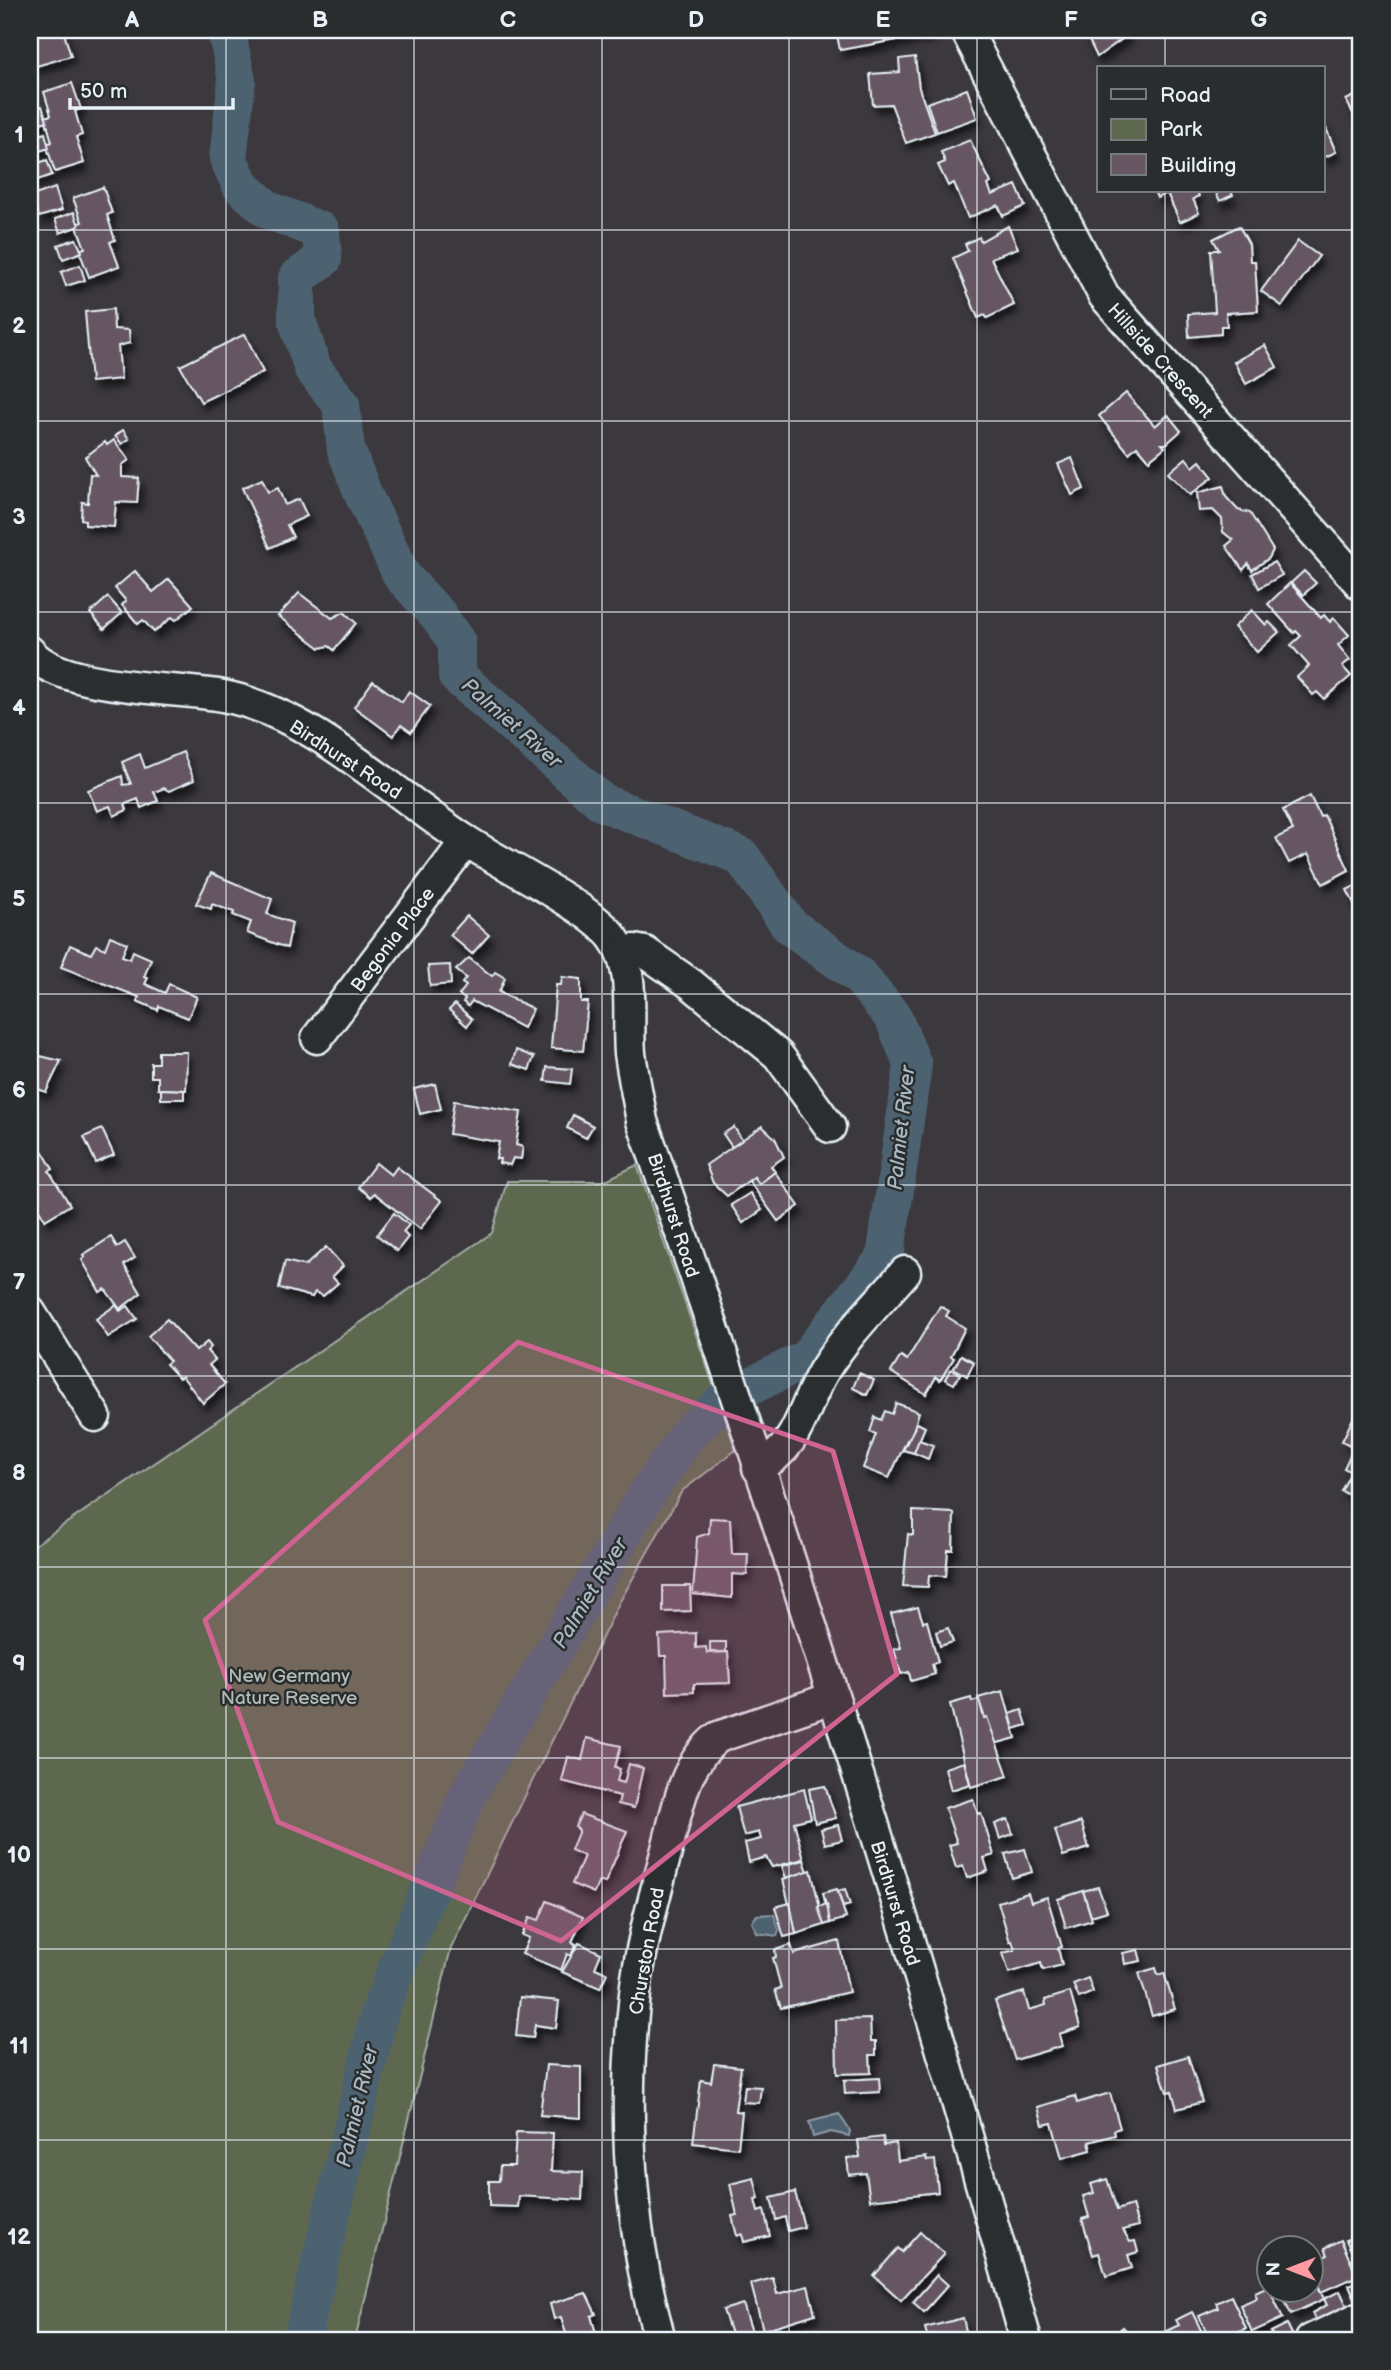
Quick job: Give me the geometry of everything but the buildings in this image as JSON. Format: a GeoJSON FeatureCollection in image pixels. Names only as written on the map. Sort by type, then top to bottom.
{"type":"FeatureCollection","features":[{"type":"Feature","properties":{"kind":"street","name":"Hillside Crescent"},"geometry":{"type":"LineString","coordinates":[[966,30],[1104,296],[1361,585]]}},
{"type":"Feature","properties":{"kind":"street","name":"Birdhurst Road"},"geometry":{"type":"LineString","coordinates":[[30,652],[64,674],[249,702],[324,741],[466,841],[580,911],[613,938],[622,954],[627,977],[630,1054],[642,1121],[832,1698],[959,2104],[1026,2340]]}},
{"type":"Feature","properties":{"kind":"street","name":"Begonia Place"},"geometry":{"type":"LineString","coordinates":[[317,1038],[466,841]]}},
{"type":"Feature","properties":{"kind":"street"},"geometry":{"type":"LineString","coordinates":[[622,954],[634,950],[645,952],[701,992],[778,1055],[830,1127]]}},
{"type":"Feature","properties":{"kind":"street"},"geometry":{"type":"LineString","coordinates":[[754,1456],[782,1452],[802,1422],[822,1373],[905,1272]]}},
{"type":"Feature","properties":{"kind":"street"},"geometry":{"type":"LineString","coordinates":[[30,1312],[95,1416]]}},
{"type":"Feature","properties":{"kind":"street","name":"Churston Road"},"geometry":{"type":"LineString","coordinates":[[660,2340],[645,2285],[631,2189],[630,2059],[638,1979],[653,1903],[683,1788],[702,1749],[718,1737],[832,1698]]}},
{"type":"Feature","properties":{"kind":"street"},"geometry":{"type":"LineString","coordinates":[[1311,2340],[1361,2317]]}},
{"type":"Feature","properties":{"kind":"highlighted area"},"geometry":{"type":"Polygon","coordinates":[[[518,1342],[833,1451],[897,1674],[561,1941],[278,1822],[205,1620],[518,1342]]]}},
{"type":"Feature","properties":{"kind":"green space","name":"New Germany Nature Reserve"},"geometry":{"type":"Polygon","coordinates":[[[637,1165],[736,1450],[682,1491],[619,1603],[451,1948],[355,2340],[30,2340],[30,1548],[492,1233],[507,1181],[604,1181],[637,1165]]]}},
{"type":"Feature","properties":{"kind":"water"},"geometry":{"type":"Polygon","coordinates":[[[774,1914],[779,1930],[777,1936],[757,1933],[752,1922],[757,1915],[774,1914]]]}},
{"type":"Feature","properties":{"kind":"water"},"geometry":{"type":"Polygon","coordinates":[[[839,2114],[850,2131],[849,2136],[831,2132],[813,2137],[809,2122],[839,2114]]]}},
{"type":"Feature","properties":{"kind":"waterway","name":"Palmiet River"},"geometry":{"type":"LineString","coordinates":[[226,30],[237,80],[228,158],[241,186],[268,210],[321,231],[323,259],[297,278],[297,320],[313,369],[341,404],[346,450],[364,496],[402,576],[438,615],[457,643],[457,676],[603,803],[741,856],[790,926],[858,975],[893,1017],[913,1065],[885,1258],[806,1359],[726,1398],[688,1434],[648,1492],[469,1792],[380,2010],[302,2340]]}}]}
